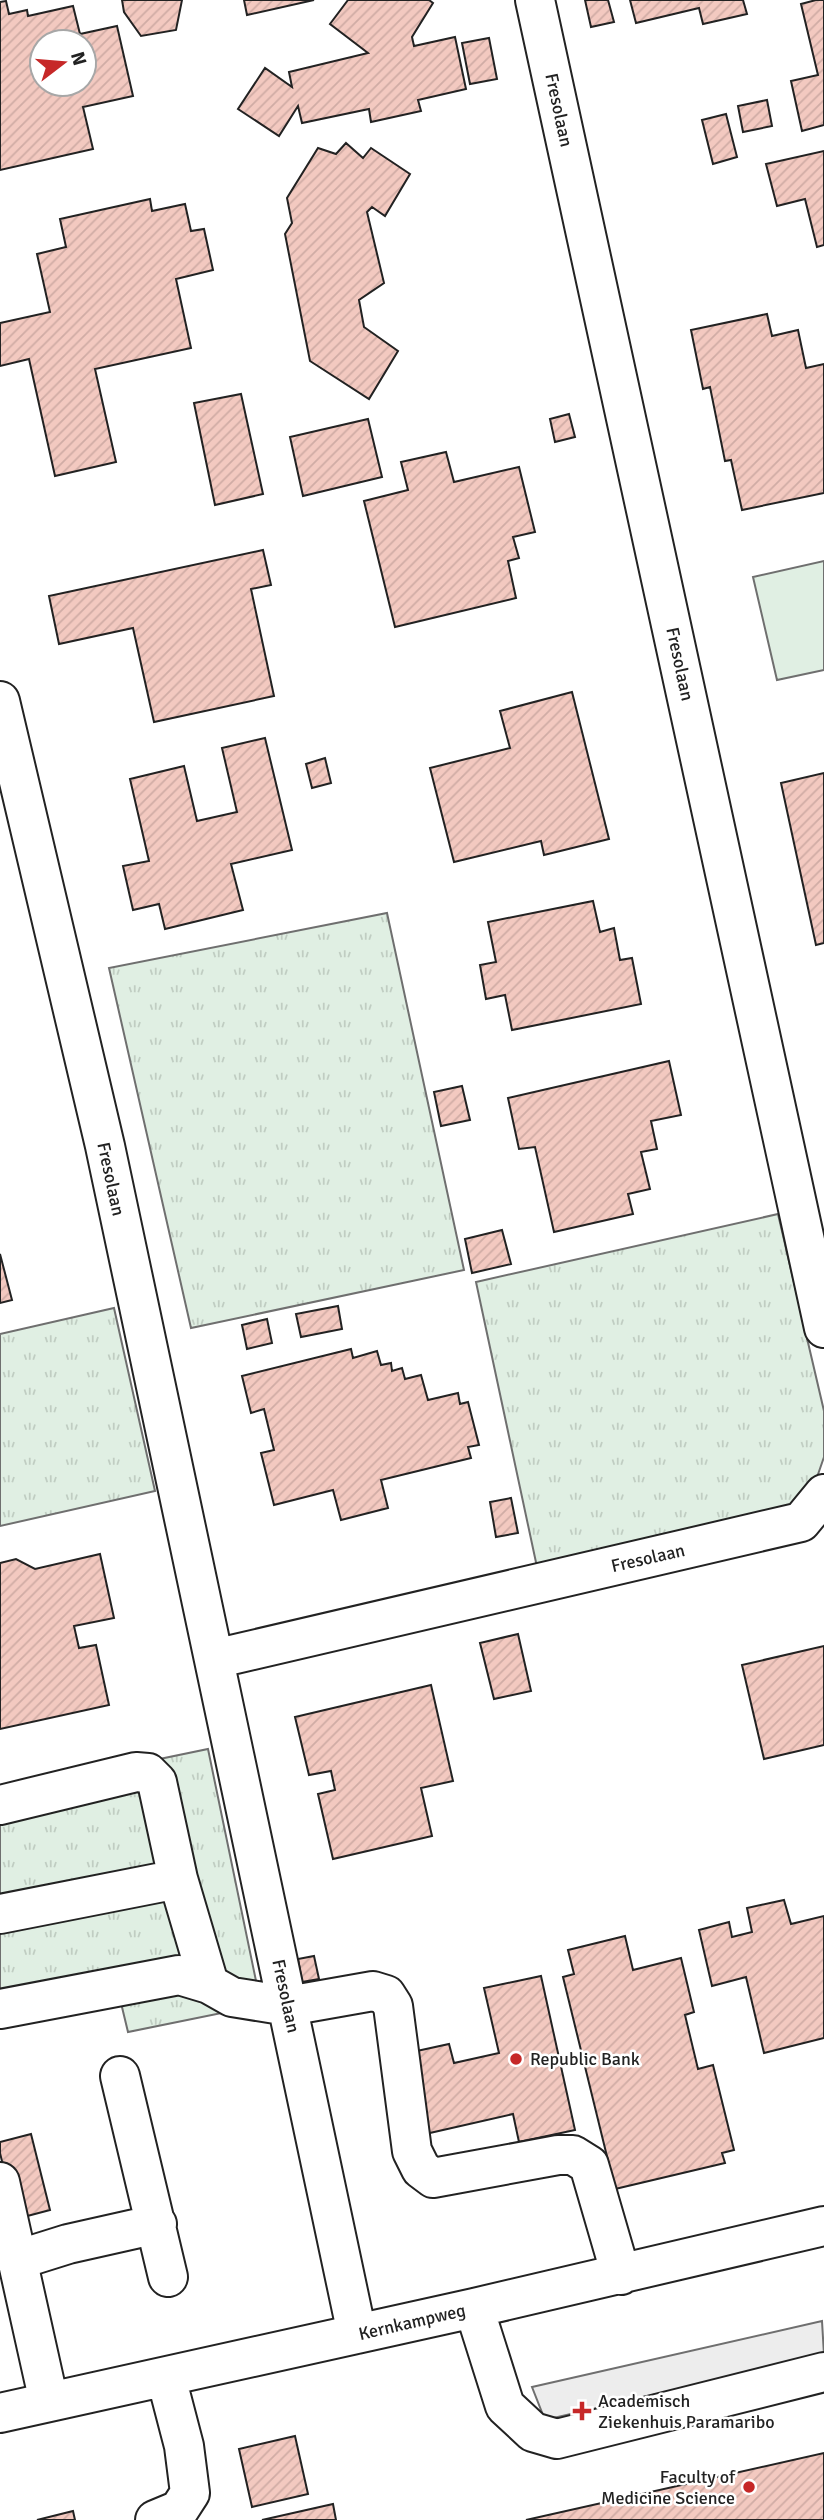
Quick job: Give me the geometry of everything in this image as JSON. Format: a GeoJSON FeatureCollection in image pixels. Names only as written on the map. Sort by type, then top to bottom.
{"type":"FeatureCollection","features":[{"type":"Feature","properties":{"kind":"street","name":"Fresolaan"},"geometry":{"type":"LineString","coordinates":[[535,0],[824,1328]]}},
{"type":"Feature","properties":{"kind":"street","name":"Fresolaan"},"geometry":{"type":"LineString","coordinates":[[0,701],[105,1146],[357,2334]]}},
{"type":"Feature","properties":{"kind":"street","name":"Fresolaan"},"geometry":{"type":"LineString","coordinates":[[214,1658],[801,1522],[824,1494]]}},
{"type":"Feature","properties":{"kind":"street"},"geometry":{"type":"LineString","coordinates":[[0,1805],[136,1772],[148,1773],[157,1782],[178,1879],[209,1984]]}},
{"type":"Feature","properties":{"kind":"street"},"geometry":{"type":"LineString","coordinates":[[0,1914],[178,1879]]}},
{"type":"Feature","properties":{"kind":"street"},"geometry":{"type":"LineString","coordinates":[[0,2009],[179,1975],[209,1984],[232,1997],[288,2006],[373,1991],[386,1995],[393,2006],[412,2151],[421,2169],[433,2178],[558,2155],[573,2155],[589,2165],[621,2275]]}},
{"type":"Feature","properties":{"kind":"street"},"geometry":{"type":"LineString","coordinates":[[120,2076],[168,2277]]}},
{"type":"Feature","properties":{"kind":"street"},"geometry":{"type":"LineString","coordinates":[[0,2182],[17,2260],[16,2405]]}},
{"type":"Feature","properties":{"kind":"street"},"geometry":{"type":"LineString","coordinates":[[17,2260],[68,2244],[157,2224]]}},
{"type":"Feature","properties":{"kind":"street","name":"Kernkampweg"},"geometry":{"type":"LineString","coordinates":[[16,2405],[166,2376],[357,2334],[824,2226]]}},
{"type":"Feature","properties":{"kind":"street"},"geometry":{"type":"LineString","coordinates":[[474,2308],[505,2406],[533,2432],[557,2438],[824,2372]]}},
{"type":"Feature","properties":{"kind":"street"},"geometry":{"type":"LineString","coordinates":[[155,2520],[180,2510],[190,2493],[184,2446],[166,2376]]}},
{"type":"Feature","properties":{"kind":"green space"},"geometry":{"type":"Polygon","coordinates":[[[824,561],[824,670],[777,680],[753,577],[824,561]]]}},
{"type":"Feature","properties":{"kind":"green space"},"geometry":{"type":"Polygon","coordinates":[[[387,913],[464,1270],[191,1328],[109,968],[387,913]]]}},
{"type":"Feature","properties":{"kind":"green space"},"geometry":{"type":"Polygon","coordinates":[[[778,1214],[824,1411],[824,1457],[815,1483],[790,1509],[537,1567],[476,1282],[778,1214]]]}},
{"type":"Feature","properties":{"kind":"green space"},"geometry":{"type":"Polygon","coordinates":[[[114,1308],[155,1491],[0,1526],[0,1334],[114,1308]]]}},
{"type":"Feature","properties":{"kind":"green space"},"geometry":{"type":"Polygon","coordinates":[[[208,1749],[261,2005],[128,2032],[115,1978],[0,2000],[0,1792],[208,1749]]]}},
{"type":"Feature","properties":{"kind":"shaded area"},"geometry":{"type":"Polygon","coordinates":[[[822,2321],[824,2355],[545,2420],[532,2387],[822,2321]]]}},
{"type":"Feature","properties":{"kind":"building"},"geometry":{"type":"Polygon","coordinates":[[[122,0],[182,0],[176,30],[141,36],[124,12],[122,0]]]}},
{"type":"Feature","properties":{"kind":"building"},"geometry":{"type":"Polygon","coordinates":[[[244,0],[314,0],[247,15],[244,0]]]}},
{"type":"Feature","properties":{"kind":"building"},"geometry":{"type":"Polygon","coordinates":[[[348,0],[429,0],[433,3],[412,37],[414,46],[455,37],[466,89],[418,100],[421,111],[371,122],[369,109],[302,123],[298,106],[279,136],[238,109],[265,68],[292,87],[289,72],[368,53],[330,24],[348,0]]]}},
{"type":"Feature","properties":{"kind":"building"},"geometry":{"type":"Polygon","coordinates":[[[585,0],[608,0],[614,22],[591,27],[585,0]]]}},
{"type":"Feature","properties":{"kind":"building"},"geometry":{"type":"Polygon","coordinates":[[[630,0],[743,0],[747,14],[703,24],[699,8],[636,23],[630,0]]]}},
{"type":"Feature","properties":{"kind":"building"},"geometry":{"type":"Polygon","coordinates":[[[824,0],[824,125],[802,131],[791,81],[818,75],[801,4],[824,0]]]}},
{"type":"Feature","properties":{"kind":"building"},"geometry":{"type":"Polygon","coordinates":[[[6,1],[9,14],[27,10],[28,16],[73,6],[78,28],[28,28],[28,98],[98,98],[98,30],[117,26],[133,96],[83,107],[93,149],[0,170],[0,2],[6,1]]]}},
{"type":"Feature","properties":{"kind":"building"},"geometry":{"type":"Polygon","coordinates":[[[489,38],[497,79],[470,84],[462,43],[489,38]]]}},
{"type":"Feature","properties":{"kind":"building"},"geometry":{"type":"Polygon","coordinates":[[[767,100],[772,126],[743,132],[738,106],[767,100]]]}},
{"type":"Feature","properties":{"kind":"building"},"geometry":{"type":"Polygon","coordinates":[[[726,114],[737,157],[713,164],[702,120],[726,114]]]}},
{"type":"Feature","properties":{"kind":"building"},"geometry":{"type":"Polygon","coordinates":[[[346,143],[363,158],[371,148],[410,174],[385,216],[372,207],[367,212],[384,283],[359,300],[364,327],[398,351],[369,399],[310,361],[285,234],[292,223],[287,198],[318,148],[336,154],[346,143]]]}},
{"type":"Feature","properties":{"kind":"building"},"geometry":{"type":"Polygon","coordinates":[[[824,151],[824,245],[817,247],[805,199],[777,206],[766,164],[824,151]]]}},
{"type":"Feature","properties":{"kind":"building"},"geometry":{"type":"Polygon","coordinates":[[[150,199],[152,211],[185,204],[191,231],[204,229],[213,270],[176,279],[191,348],[95,369],[116,462],[55,476],[29,359],[0,366],[0,323],[50,312],[37,254],[66,247],[60,219],[150,199]]]}},
{"type":"Feature","properties":{"kind":"building"},"geometry":{"type":"Polygon","coordinates":[[[767,314],[772,336],[798,330],[806,368],[824,364],[824,493],[742,510],[731,460],[725,461],[710,387],[703,389],[691,330],[767,314]]]}},
{"type":"Feature","properties":{"kind":"building"},"geometry":{"type":"Polygon","coordinates":[[[241,394],[263,494],[215,505],[194,403],[241,394]]]}},
{"type":"Feature","properties":{"kind":"building"},"geometry":{"type":"Polygon","coordinates":[[[569,414],[575,437],[555,442],[550,419],[569,414]]]}},
{"type":"Feature","properties":{"kind":"building"},"geometry":{"type":"Polygon","coordinates":[[[368,419],[382,477],[303,496],[290,437],[368,419]]]}},
{"type":"Feature","properties":{"kind":"building"},"geometry":{"type":"Polygon","coordinates":[[[446,452],[454,482],[519,467],[535,532],[513,537],[519,558],[508,561],[516,598],[395,627],[364,501],[408,490],[401,462],[446,452]]]}},
{"type":"Feature","properties":{"kind":"building"},"geometry":{"type":"Polygon","coordinates":[[[263,550],[271,585],[251,589],[274,696],[154,722],[133,628],[59,644],[49,596],[263,550]]]}},
{"type":"Feature","properties":{"kind":"building"},"geometry":{"type":"Polygon","coordinates":[[[572,692],[609,839],[544,855],[541,841],[454,862],[430,768],[510,748],[500,711],[572,692]]]}},
{"type":"Feature","properties":{"kind":"building"},"geometry":{"type":"Polygon","coordinates":[[[265,738],[292,850],[231,864],[243,910],[165,929],[159,904],[133,910],[123,866],[149,861],[130,779],[184,766],[197,821],[237,812],[222,748],[265,738]]]}},
{"type":"Feature","properties":{"kind":"building"},"geometry":{"type":"Polygon","coordinates":[[[325,758],[331,783],[312,788],[306,764],[325,758]]]}},
{"type":"Feature","properties":{"kind":"building"},"geometry":{"type":"Polygon","coordinates":[[[824,773],[824,943],[816,945],[781,783],[824,773]]]}},
{"type":"Feature","properties":{"kind":"building"},"geometry":{"type":"Polygon","coordinates":[[[593,901],[600,932],[614,928],[620,960],[632,958],[641,1004],[512,1030],[505,995],[486,999],[480,965],[496,962],[488,922],[593,901]]]}},
{"type":"Feature","properties":{"kind":"building"},"geometry":{"type":"Polygon","coordinates":[[[669,1061],[681,1115],[651,1121],[657,1149],[641,1152],[650,1189],[628,1194],[633,1214],[554,1232],[535,1147],[519,1149],[508,1098],[669,1061]]]}},
{"type":"Feature","properties":{"kind":"building"},"geometry":{"type":"Polygon","coordinates":[[[462,1086],[470,1120],[441,1126],[434,1092],[462,1086]]]}},
{"type":"Feature","properties":{"kind":"building"},"geometry":{"type":"Polygon","coordinates":[[[502,1230],[511,1264],[472,1273],[465,1239],[502,1230]]]}},
{"type":"Feature","properties":{"kind":"building"},"geometry":{"type":"Polygon","coordinates":[[[0,1254],[12,1300],[0,1303],[0,1254]]]}},
{"type":"Feature","properties":{"kind":"building"},"geometry":{"type":"Polygon","coordinates":[[[338,1306],[342,1329],[301,1337],[296,1314],[338,1306]]]}},
{"type":"Feature","properties":{"kind":"building"},"geometry":{"type":"Polygon","coordinates":[[[267,1319],[272,1343],[247,1349],[242,1325],[267,1319]]]}},
{"type":"Feature","properties":{"kind":"building"},"geometry":{"type":"Polygon","coordinates":[[[351,1349],[353,1358],[377,1351],[381,1365],[391,1363],[392,1371],[402,1368],[405,1379],[421,1375],[428,1400],[458,1393],[460,1404],[468,1402],[479,1445],[468,1447],[471,1458],[381,1480],[388,1508],[341,1520],[333,1490],[274,1505],[261,1453],[274,1450],[264,1409],[251,1413],[242,1376],[351,1349]]]}},
{"type":"Feature","properties":{"kind":"building"},"geometry":{"type":"Polygon","coordinates":[[[511,1498],[518,1533],[496,1537],[490,1502],[511,1498]]]}},
{"type":"Feature","properties":{"kind":"building"},"geometry":{"type":"Polygon","coordinates":[[[100,1554],[114,1618],[74,1626],[79,1648],[96,1645],[109,1705],[0,1729],[0,1563],[16,1559],[35,1569],[100,1554]]]}},
{"type":"Feature","properties":{"kind":"building"},"geometry":{"type":"Polygon","coordinates":[[[518,1634],[531,1691],[494,1699],[480,1643],[518,1634]]]}},
{"type":"Feature","properties":{"kind":"building"},"geometry":{"type":"Polygon","coordinates":[[[824,1646],[824,1745],[764,1759],[742,1665],[824,1646]]]}},
{"type":"Feature","properties":{"kind":"building"},"geometry":{"type":"Polygon","coordinates":[[[431,1685],[453,1781],[421,1788],[432,1836],[333,1859],[318,1794],[335,1790],[331,1771],[309,1775],[295,1717],[431,1685]]]}},
{"type":"Feature","properties":{"kind":"building"},"geometry":{"type":"Polygon","coordinates":[[[784,1900],[791,1924],[824,1916],[824,2038],[764,2053],[746,1977],[712,1986],[699,1930],[729,1922],[732,1937],[752,1932],[747,1908],[784,1900]]]}},
{"type":"Feature","properties":{"kind":"building"},"geometry":{"type":"Polygon","coordinates":[[[625,1936],[633,1970],[681,1958],[694,2012],[685,2015],[698,2069],[713,2065],[734,2150],[722,2153],[725,2163],[615,2189],[563,1977],[574,1974],[568,1950],[625,1936]]]}},
{"type":"Feature","properties":{"kind":"building"},"geometry":{"type":"Polygon","coordinates":[[[314,1956],[319,1979],[302,1982],[298,1959],[314,1956]]]}},
{"type":"Feature","properties":{"kind":"building","name":"Republic Bank"},"geometry":{"type":"Polygon","coordinates":[[[541,1976],[575,2130],[519,2142],[513,2114],[421,2135],[403,2054],[449,2044],[454,2063],[499,2053],[484,1988],[541,1976]]]}},
{"type":"Feature","properties":{"kind":"building"},"geometry":{"type":"Polygon","coordinates":[[[31,2134],[50,2210],[16,2219],[0,2153],[0,2142],[31,2134]]]}},
{"type":"Feature","properties":{"kind":"building"},"geometry":{"type":"Polygon","coordinates":[[[295,2436],[308,2494],[252,2507],[239,2449],[295,2436]]]}},
{"type":"Feature","properties":{"kind":"building","name":"Faculty of Medicine Science"},"geometry":{"type":"Polygon","coordinates":[[[824,2453],[824,2520],[526,2520],[824,2453]]]}},
{"type":"Feature","properties":{"kind":"building"},"geometry":{"type":"Polygon","coordinates":[[[333,2504],[336,2520],[262,2520],[333,2504]]]}},
{"type":"Feature","properties":{"kind":"building"},"geometry":{"type":"Polygon","coordinates":[[[73,2511],[75,2520],[37,2520],[73,2511]]]}},
{"type":"Feature","properties":{"kind":"place","name":"Republic Bank"},"geometry":{"type":"Point","coordinates":[516,2059]}},
{"type":"Feature","properties":{"kind":"place","name":"Academisch Ziekenhuis Paramaribo"},"geometry":{"type":"Point","coordinates":[582,2411]}},
{"type":"Feature","properties":{"kind":"place","name":"Faculty of Medicine Science"},"geometry":{"type":"Point","coordinates":[749,2487]}}]}
